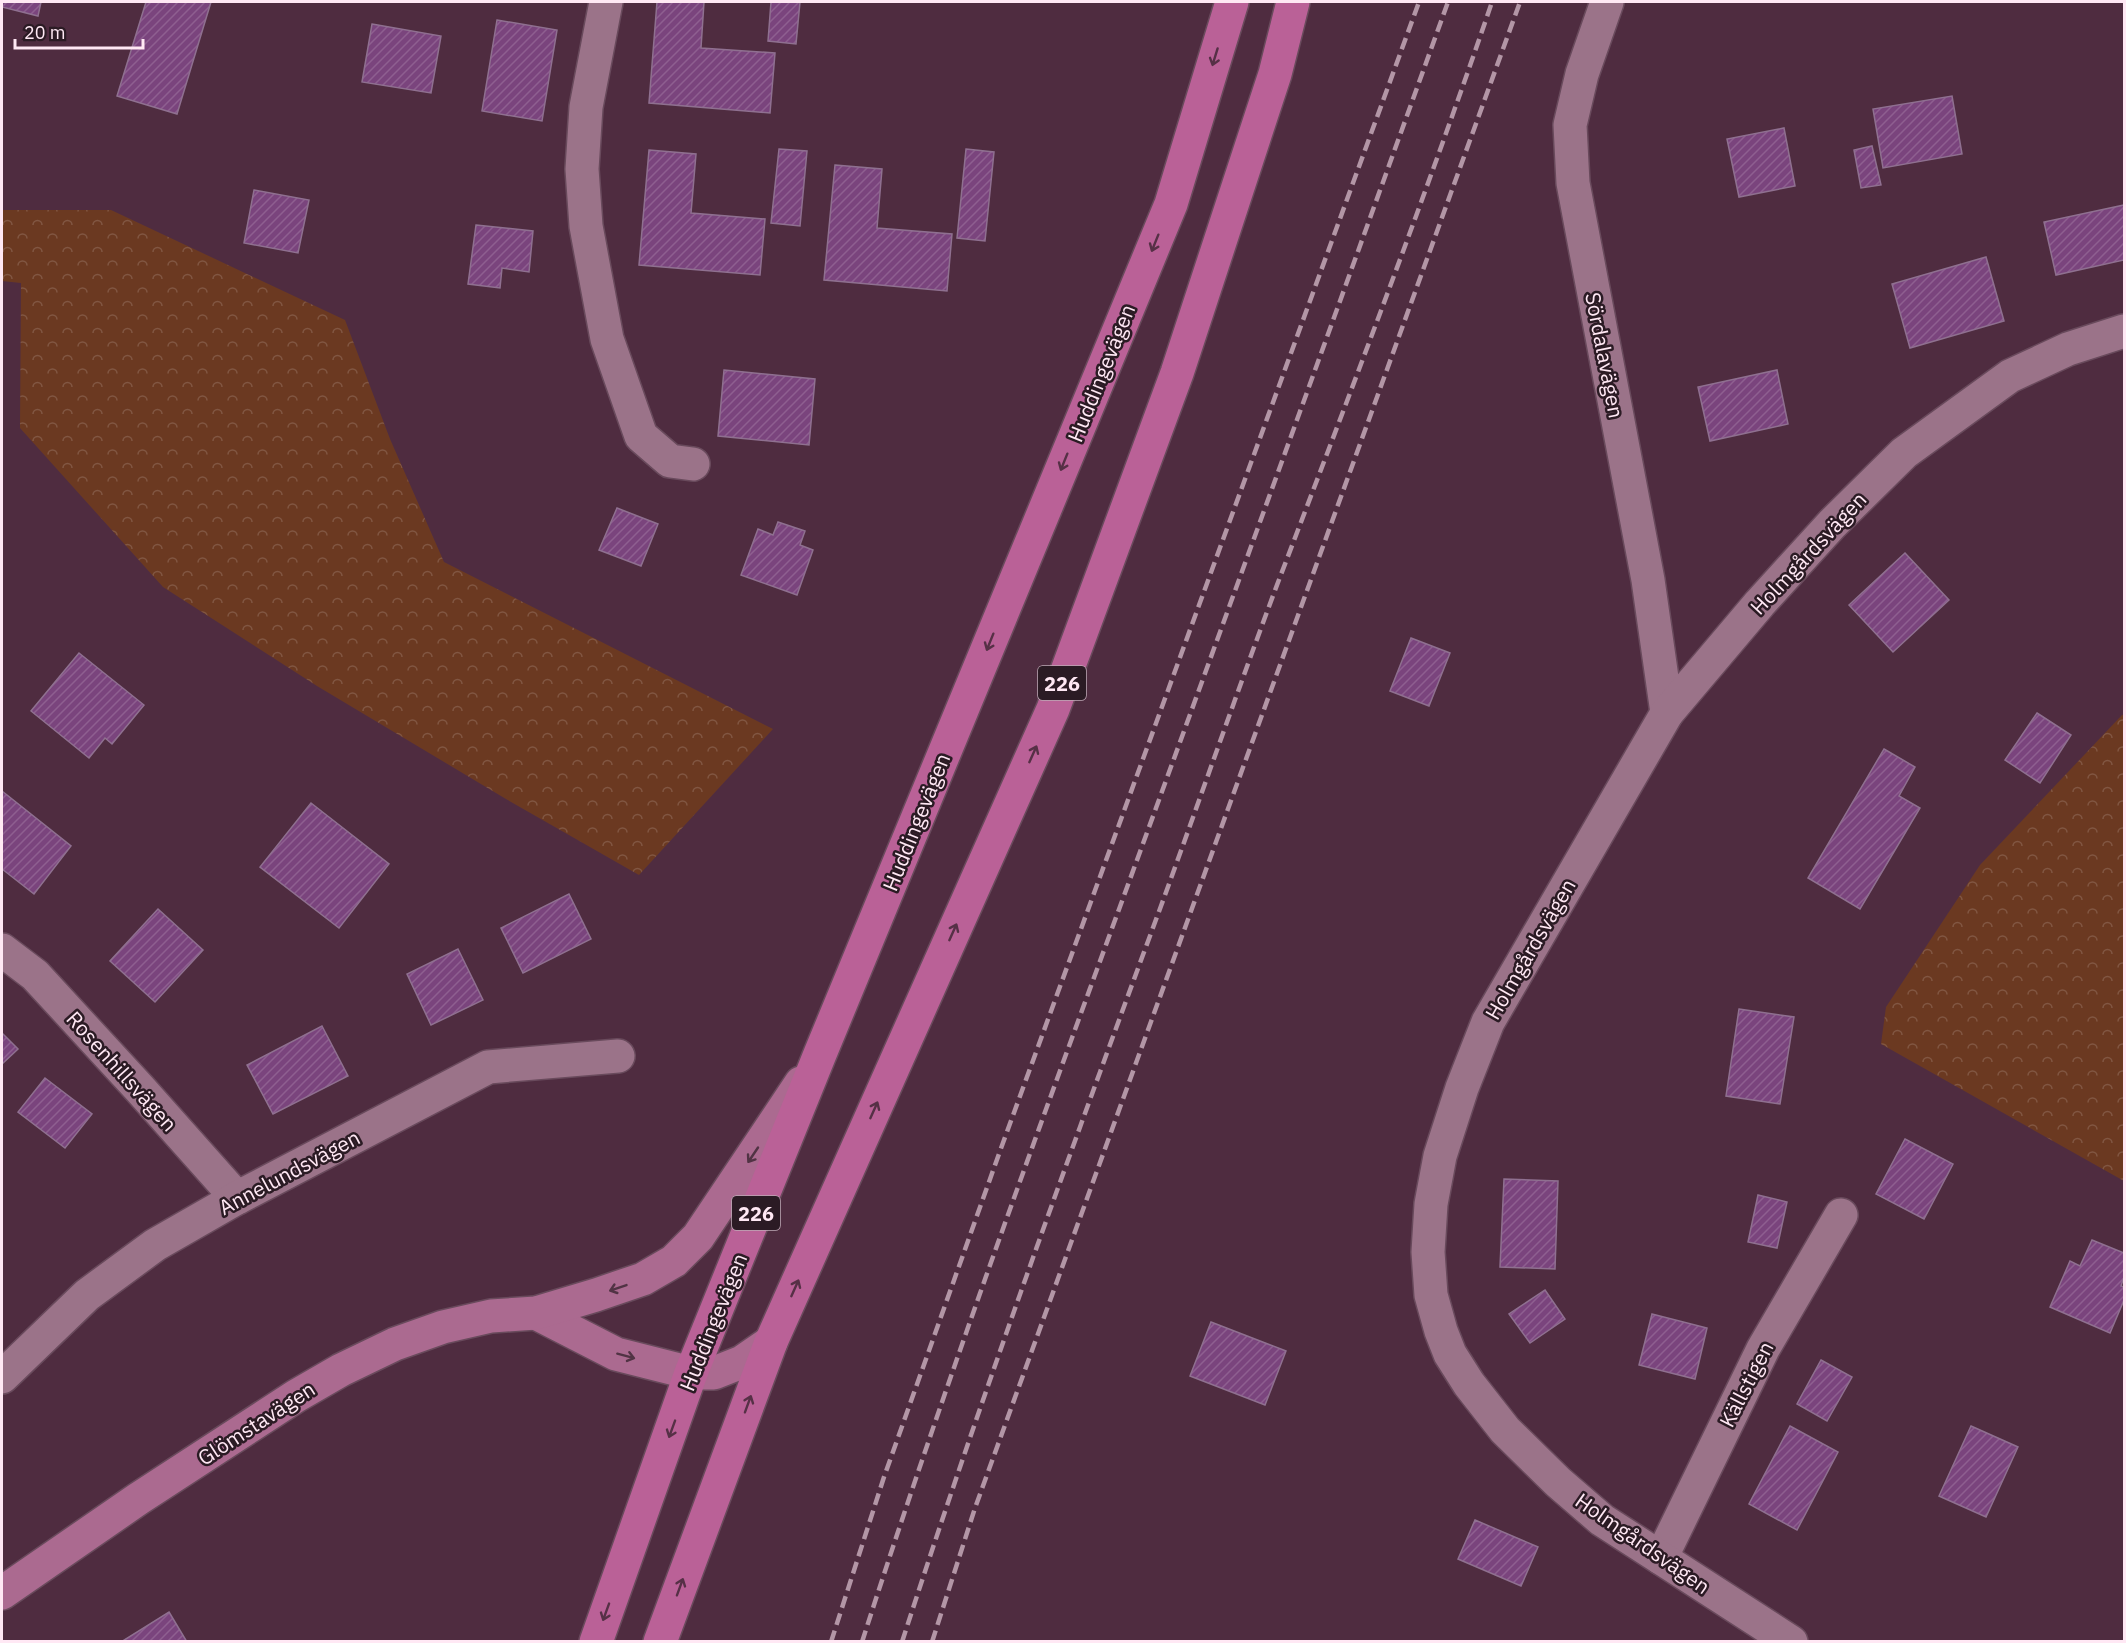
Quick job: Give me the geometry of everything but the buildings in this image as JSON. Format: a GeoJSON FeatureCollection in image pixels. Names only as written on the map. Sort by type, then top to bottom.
{"type":"FeatureCollection","features":[{"type":"Feature","properties":{"kind":"main road","name":"Huddingevägen"},"geometry":{"type":"LineString","coordinates":[[596,1641],[691,1373],[820,1054],[1171,204],[1233,2]]}},
{"type":"Feature","properties":{"kind":"main road","name":"226"},"geometry":{"type":"LineString","coordinates":[[660,1641],[771,1342],[1053,709],[1177,373],[1275,74],[1293,2]]}},
{"type":"Feature","properties":{"kind":"main road","name":"Glömstavägen"},"geometry":{"type":"LineString","coordinates":[[2,1593],[138,1499],[296,1396],[341,1370],[395,1344],[443,1327],[491,1316],[536,1313],[596,1296],[643,1279],[674,1261],[698,1237],[820,1054]]}},
{"type":"Feature","properties":{"kind":"main road"},"geometry":{"type":"LineString","coordinates":[[536,1313],[616,1354],[691,1373],[714,1373],[742,1362],[771,1342]]}},
{"type":"Feature","properties":{"kind":"street"},"geometry":{"type":"LineString","coordinates":[[606,2],[586,107],[582,169],[586,226],[607,339],[641,436],[670,461],[693,464]]}},
{"type":"Feature","properties":{"kind":"street","name":"Sördalavägen"},"geometry":{"type":"LineString","coordinates":[[1608,2],[1582,74],[1569,125],[1573,183],[1648,579],[1668,713]]}},
{"type":"Feature","properties":{"kind":"street","name":"Holmgårdsvägen"},"geometry":{"type":"LineString","coordinates":[[1791,1641],[1602,1520],[1557,1482],[1505,1430],[1469,1384],[1450,1354],[1431,1296],[1428,1252],[1431,1204],[1440,1156],[1462,1088],[1488,1022],[1668,713],[1760,603],[1832,524],[1904,453],[2010,376],[2068,349],[2124,331]]}},
{"type":"Feature","properties":{"kind":"street","name":"Rosenhillsvägen"},"geometry":{"type":"LineString","coordinates":[[2,950],[35,975],[237,1198]]}},
{"type":"Feature","properties":{"kind":"street","name":"Annelundsvägen"},"geometry":{"type":"LineString","coordinates":[[2,1377],[87,1295],[155,1245],[237,1198],[488,1067],[618,1056]]}},
{"type":"Feature","properties":{"kind":"street","name":"Källstigen"},"geometry":{"type":"LineString","coordinates":[[1661,1558],[1763,1349],[1841,1215]]}},
{"type":"Feature","properties":{"kind":"green space"},"geometry":{"type":"Polygon","coordinates":[[[2,210],[111,210],[345,320],[390,439],[444,562],[773,729],[639,875],[317,686],[163,587],[20,428],[21,283],[2,281],[2,210]]]}},
{"type":"Feature","properties":{"kind":"green space"},"geometry":{"type":"Polygon","coordinates":[[[2124,715],[2124,1181],[1881,1044],[1886,1007],[1980,865],[2124,715]]]}},
{"type":"Feature","properties":{"kind":"railway"},"geometry":{"type":"LineString","coordinates":[[831,1642],[884,1477],[1000,1151],[1419,2]]}},
{"type":"Feature","properties":{"kind":"railway"},"geometry":{"type":"LineString","coordinates":[[862,1642],[896,1537],[1005,1224],[1448,2]]}},
{"type":"Feature","properties":{"kind":"railway"},"geometry":{"type":"LineString","coordinates":[[902,1642],[995,1364],[1262,625],[1414,221],[1492,2]]}},
{"type":"Feature","properties":{"kind":"railway"},"geometry":{"type":"LineString","coordinates":[[932,1642],[975,1508],[1520,2]]}}]}
